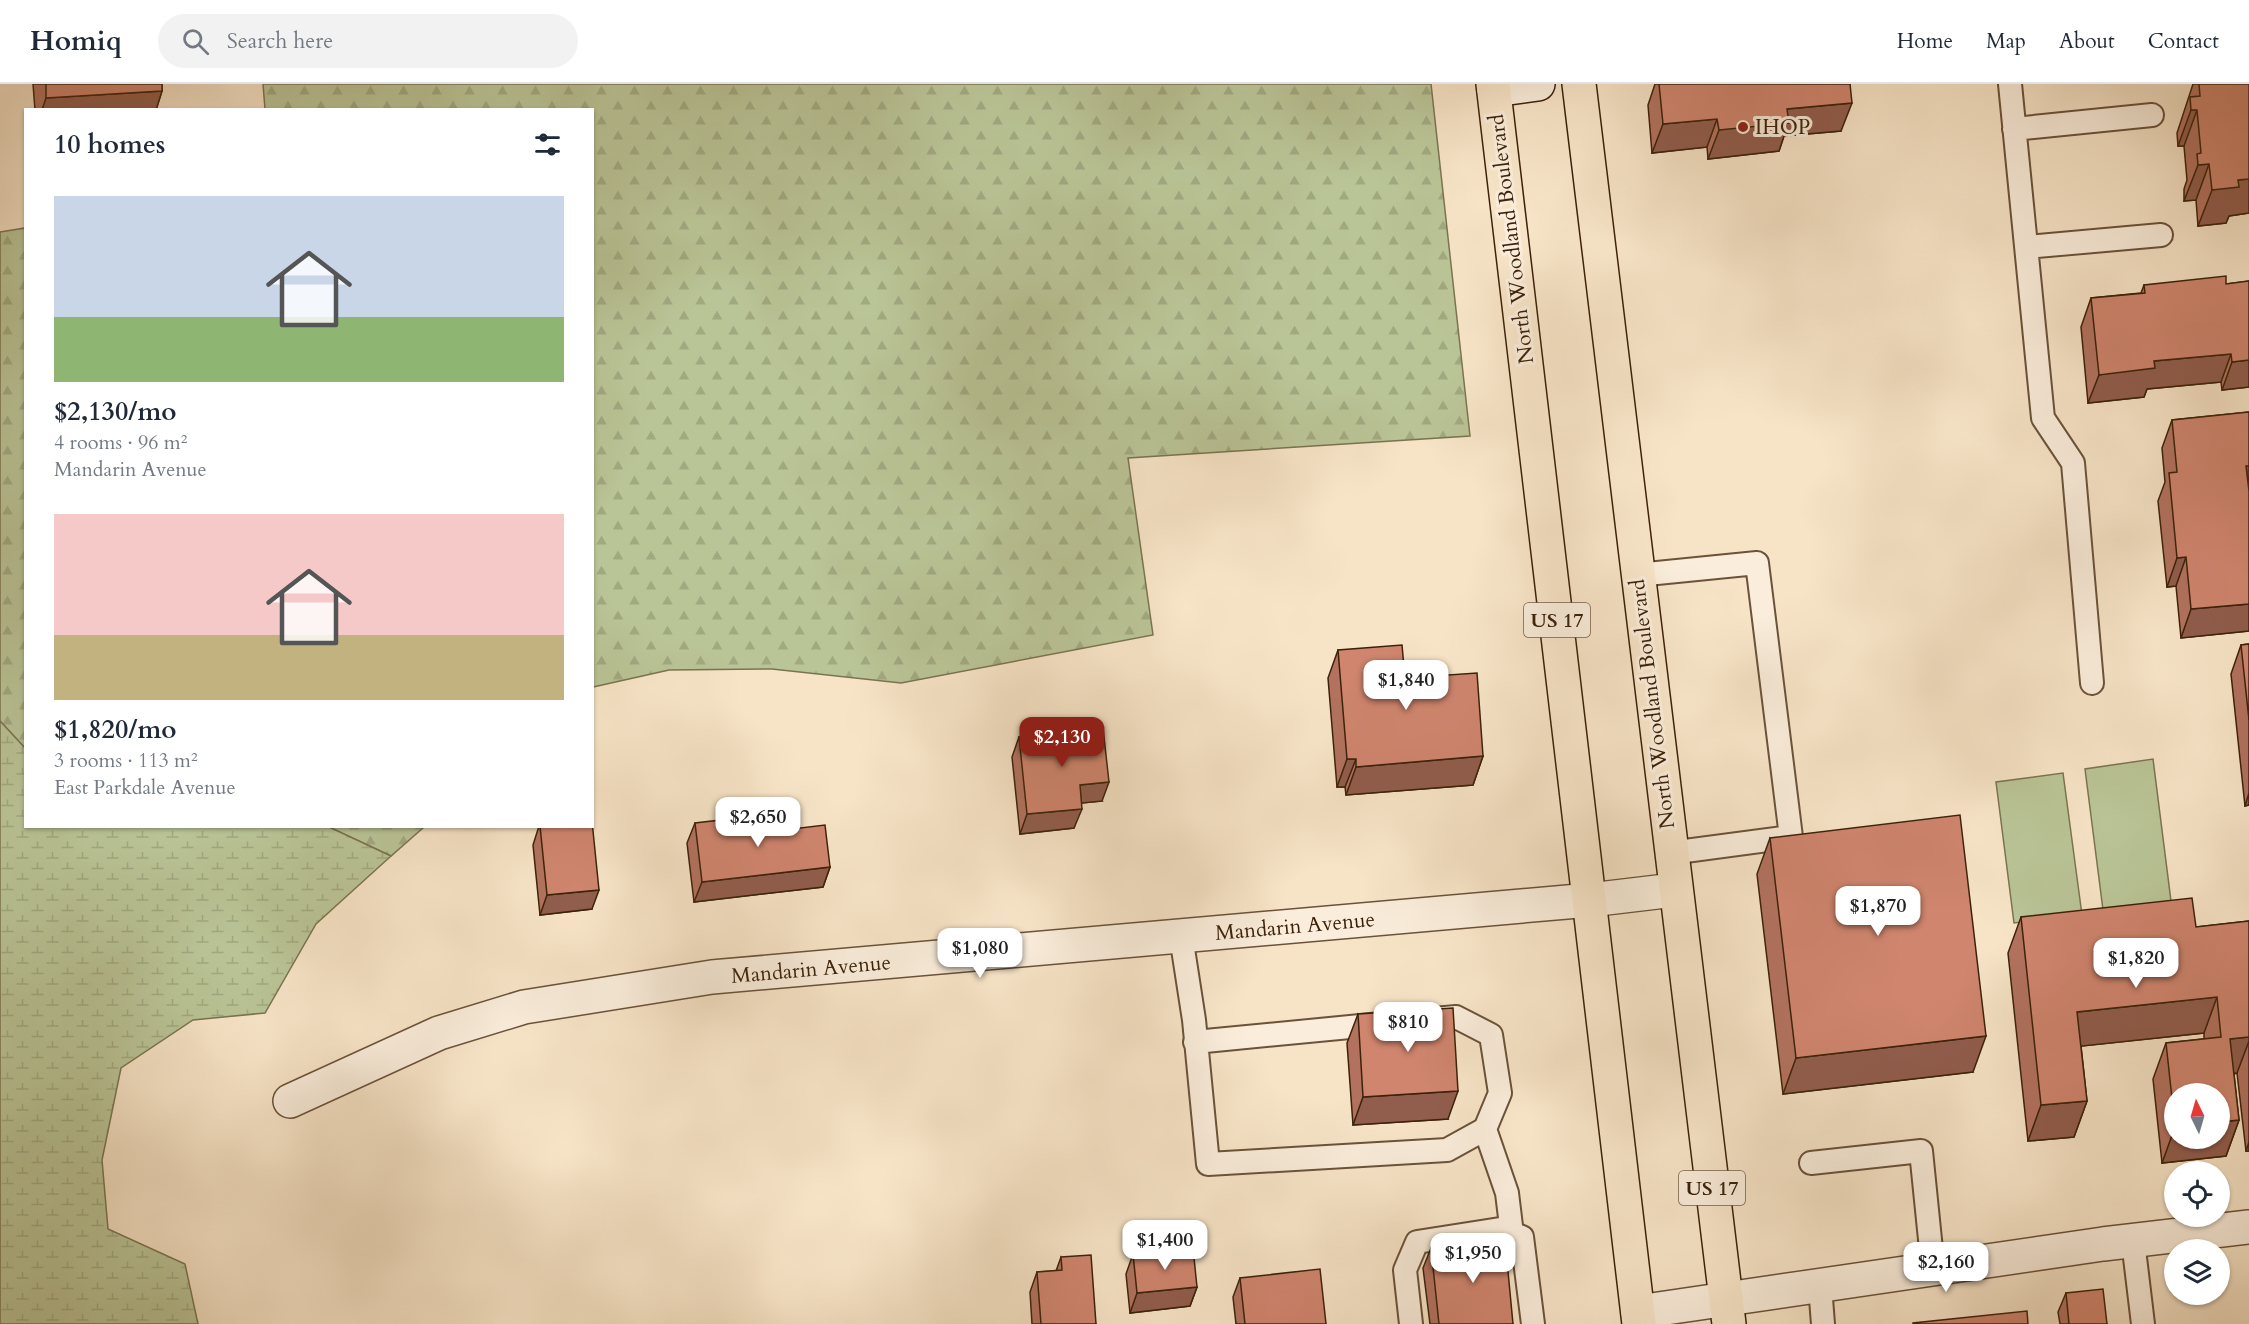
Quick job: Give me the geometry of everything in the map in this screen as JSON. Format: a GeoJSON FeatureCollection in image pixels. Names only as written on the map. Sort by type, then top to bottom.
{"type":"FeatureCollection","features":[{"type":"Feature","properties":{"kind":"main road","name":"North Woodland Boulevard"},"geometry":{"type":"LineString","coordinates":[[1579,84],[1674,890],[1727,1312]]}},
{"type":"Feature","properties":{"kind":"main road","name":"North Woodland Boulevard"},"geometry":{"type":"LineString","coordinates":[[1493,87],[1639,1318]]}},
{"type":"Feature","properties":{"kind":"street"},"geometry":{"type":"LineString","coordinates":[[1493,87],[1538,84]]}},
{"type":"Feature","properties":{"kind":"street","name":"Mandarin Avenue"},"geometry":{"type":"LineString","coordinates":[[290,1101],[439,1033],[524,1007],[712,977],[1590,900],[1674,890]]}},
{"type":"Feature","properties":{"kind":"street"},"geometry":{"type":"LineString","coordinates":[[1639,1318],[1727,1312],[1820,1286],[2133,1241],[2249,1227]]}},
{"type":"Feature","properties":{"kind":"lane"},"geometry":{"type":"LineString","coordinates":[[2010,84],[2043,418],[2073,463],[2092,683]]}},
{"type":"Feature","properties":{"kind":"lane"},"geometry":{"type":"LineString","coordinates":[[2014,129],[2152,115]]}},
{"type":"Feature","properties":{"kind":"lane"},"geometry":{"type":"LineString","coordinates":[[2026,248],[2161,235]]}},
{"type":"Feature","properties":{"kind":"lane"},"geometry":{"type":"LineString","coordinates":[[1637,575],[1757,563],[1790,826],[1791,837],[1670,853]]}},
{"type":"Feature","properties":{"kind":"lane"},"geometry":{"type":"LineString","coordinates":[[1180,936],[1195,1042],[1208,1164],[1447,1150],[1485,1129],[1500,1093],[1491,1035],[1456,1017],[1195,1042]]}},
{"type":"Feature","properties":{"kind":"lane"},"geometry":{"type":"LineString","coordinates":[[1485,1129],[1507,1193],[1512,1234]]}},
{"type":"Feature","properties":{"kind":"lane"},"geometry":{"type":"LineString","coordinates":[[1811,1163],[1921,1151],[1933,1269]]}},
{"type":"Feature","properties":{"kind":"lane"},"geometry":{"type":"LineString","coordinates":[[1411,1324],[1405,1270],[1416,1242],[1500,1229],[1522,1237],[1533,1324]]}},
{"type":"Feature","properties":{"kind":"lane"},"geometry":{"type":"LineString","coordinates":[[2133,1241],[2143,1324]]}},
{"type":"Feature","properties":{"kind":"lane"},"geometry":{"type":"LineString","coordinates":[[1820,1286],[1823,1324]]}},
{"type":"Feature","properties":{"kind":"green space"},"geometry":{"type":"Polygon","coordinates":[[[263,84],[1431,84],[1470,436],[1128,458],[1153,635],[901,683],[772,669],[669,670],[594,687],[594,108],[265,108],[263,84]]]}},
{"type":"Feature","properties":{"kind":"green space"},"geometry":{"type":"Polygon","coordinates":[[[24,228],[24,747],[0,721],[0,232],[24,228]]]}},
{"type":"Feature","properties":{"kind":"green space"},"geometry":{"type":"Polygon","coordinates":[[[0,721],[24,747],[24,828],[331,828],[391,856],[316,924],[265,1013],[193,1020],[121,1068],[102,1160],[108,1229],[185,1264],[198,1324],[0,1324],[0,721]]]}},
{"type":"Feature","properties":{"kind":"green space"},"geometry":{"type":"Polygon","coordinates":[[[2153,759],[2171,901],[2103,910],[2085,769],[2153,759]]]}},
{"type":"Feature","properties":{"kind":"green space"},"geometry":{"type":"Polygon","coordinates":[[[2063,773],[2082,915],[2014,923],[1996,782],[2063,773]]]}},
{"type":"Feature","properties":{"kind":"green space"},"geometry":{"type":"Polygon","coordinates":[[[331,828],[423,828],[391,856],[331,828]]]}},
{"type":"Feature","properties":{"kind":"building"},"geometry":{"type":"Polygon","coordinates":[[[46,84],[162,84],[162,91],[46,98],[46,84]]]}},
{"type":"Feature","properties":{"kind":"building"},"geometry":{"type":"Polygon","coordinates":[[[1659,84],[1850,84],[1852,103],[1787,109],[1789,123],[1719,130],[1717,119],[1663,124],[1659,84]]]}},
{"type":"Feature","properties":{"kind":"building"},"geometry":{"type":"Polygon","coordinates":[[[2199,84],[2249,84],[2249,179],[2238,180],[2239,187],[2212,190],[2209,164],[2198,165],[2197,154],[2201,153],[2197,110],[2191,110],[2190,97],[2200,96],[2199,84]]]}},
{"type":"Feature","properties":{"kind":"building"},"geometry":{"type":"Polygon","coordinates":[[[2226,276],[2226,284],[2249,281],[2249,360],[2232,362],[2231,354],[2154,361],[2155,368],[2099,375],[2091,298],[2145,293],[2144,285],[2226,276]]]}},
{"type":"Feature","properties":{"kind":"building"},"geometry":{"type":"Polygon","coordinates":[[[2249,412],[2249,466],[2246,466],[2249,491],[2249,604],[2191,609],[2186,557],[2177,558],[2169,473],[2177,472],[2172,420],[2249,412]]]}},
{"type":"Feature","properties":{"kind":"building"},"geometry":{"type":"Polygon","coordinates":[[[2249,644],[2249,720],[2241,645],[2249,644]]]}},
{"type":"Feature","properties":{"kind":"building"},"geometry":{"type":"Polygon","coordinates":[[[1402,645],[1405,678],[1477,673],[1483,756],[1356,767],[1356,759],[1347,759],[1338,650],[1402,645]]]}},
{"type":"Feature","properties":{"kind":"building"},"geometry":{"type":"Polygon","coordinates":[[[1103,728],[1109,782],[1080,785],[1082,809],[1027,814],[1019,737],[1103,728]]]}},
{"type":"Feature","properties":{"kind":"building"},"geometry":{"type":"Polygon","coordinates":[[[782,813],[784,830],[825,825],[830,867],[702,882],[695,823],[782,813]]]}},
{"type":"Feature","properties":{"kind":"building"},"geometry":{"type":"Polygon","coordinates":[[[1960,815],[1986,1036],[1796,1058],[1770,838],[1960,815]]]}},
{"type":"Feature","properties":{"kind":"building"},"geometry":{"type":"Polygon","coordinates":[[[540,828],[593,828],[599,890],[547,895],[540,828]]]}},
{"type":"Feature","properties":{"kind":"building"},"geometry":{"type":"Polygon","coordinates":[[[2192,898],[2196,927],[2249,921],[2249,1037],[2230,1039],[2239,1120],[2230,1121],[2230,1083],[2170,1083],[2166,1043],[2221,1037],[2217,997],[2077,1012],[2087,1101],[2041,1105],[2021,917],[2192,898]]]}},
{"type":"Feature","properties":{"kind":"building"},"geometry":{"type":"Polygon","coordinates":[[[1453,1008],[1458,1091],[1363,1097],[1358,1014],[1453,1008]]]}},
{"type":"Feature","properties":{"kind":"building"},"geometry":{"type":"Polygon","coordinates":[[[1505,1240],[1513,1324],[1439,1324],[1431,1248],[1505,1240]]]}},
{"type":"Feature","properties":{"kind":"building"},"geometry":{"type":"Polygon","coordinates":[[[1193,1248],[1197,1287],[1137,1293],[1133,1254],[1193,1248]]]}},
{"type":"Feature","properties":{"kind":"building"},"geometry":{"type":"Polygon","coordinates":[[[1091,1255],[1096,1324],[1041,1324],[1037,1272],[1062,1270],[1061,1257],[1091,1255]]]}},
{"type":"Feature","properties":{"kind":"building"},"geometry":{"type":"Polygon","coordinates":[[[1320,1269],[1326,1324],[1245,1324],[1240,1278],[1320,1269]]]}},
{"type":"Feature","properties":{"kind":"building"},"geometry":{"type":"Polygon","coordinates":[[[2103,1289],[2107,1324],[2069,1324],[2066,1293],[2103,1289]]]}},
{"type":"Feature","properties":{"kind":"building"},"geometry":{"type":"Polygon","coordinates":[[[2027,1311],[2028,1324],[1913,1324],[1913,1323],[2027,1311]]]}},
{"type":"Feature","properties":{"kind":"place","name":"IHOP"},"geometry":{"type":"Point","coordinates":[1743,127]}}]}
